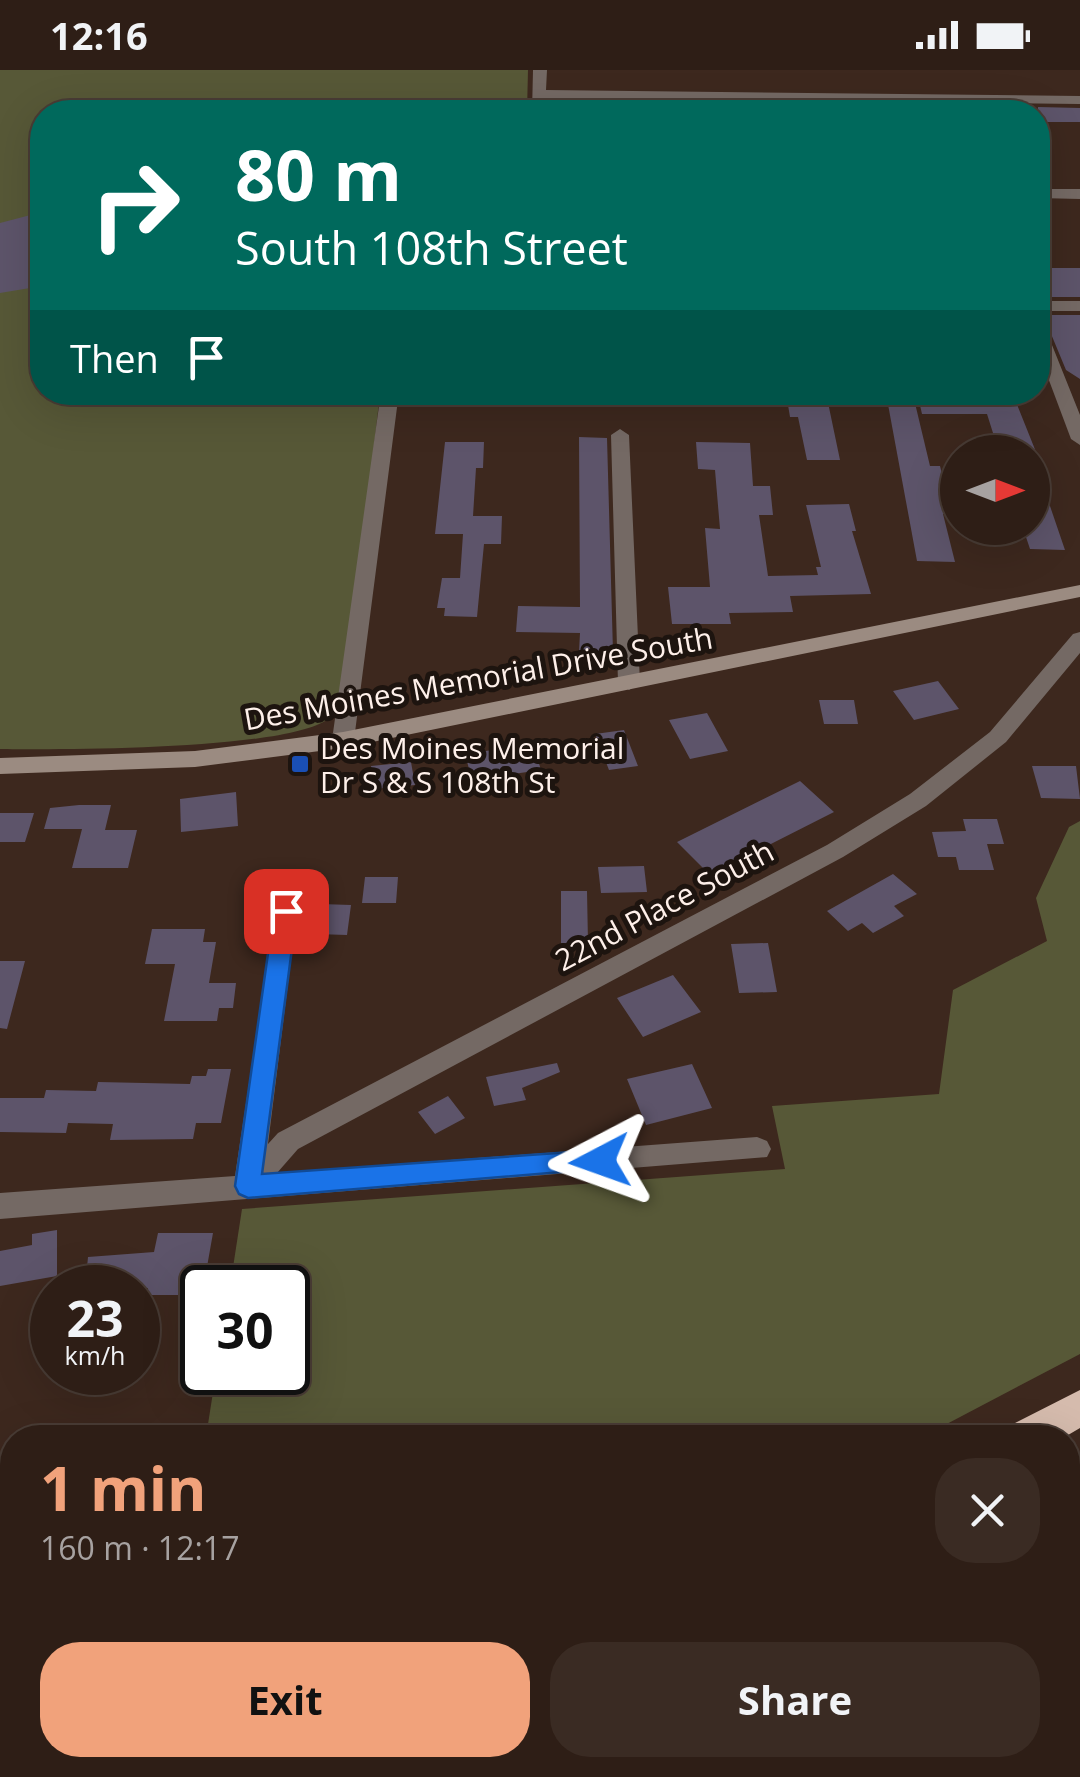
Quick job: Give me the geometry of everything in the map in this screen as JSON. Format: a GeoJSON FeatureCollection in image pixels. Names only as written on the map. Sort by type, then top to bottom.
{"type":"FeatureCollection","features":[{"type":"Feature","properties":{"kind":"highway"},"geometry":{"type":"LineString","coordinates":[[1049,1425],[1080,1408]]}},
{"type":"Feature","properties":{"kind":"main road","name":"Des Moines Memorial Drive South"},"geometry":{"type":"LineString","coordinates":[[0,766],[195,759],[343,740],[1080,591]]}},
{"type":"Feature","properties":{"kind":"street"},"geometry":{"type":"LineString","coordinates":[[540,70],[540,100]]}},
{"type":"Feature","properties":{"kind":"street"},"geometry":{"type":"LineString","coordinates":[[540,94],[729,90],[820,100]]}},
{"type":"Feature","properties":{"kind":"street"},"geometry":{"type":"LineString","coordinates":[[1050,101],[1080,100]]}},
{"type":"Feature","properties":{"kind":"street"},"geometry":{"type":"LineString","coordinates":[[1050,194],[1080,194]]}},
{"type":"Feature","properties":{"kind":"street"},"geometry":{"type":"LineString","coordinates":[[1050,306],[1080,306]]}},
{"type":"Feature","properties":{"kind":"street"},"geometry":{"type":"LineString","coordinates":[[1050,361],[1080,438]]}},
{"type":"Feature","properties":{"kind":"street"},"geometry":{"type":"LineString","coordinates":[[343,740],[388,405]]}},
{"type":"Feature","properties":{"kind":"street"},"geometry":{"type":"LineString","coordinates":[[620,435],[629,683]]}},
{"type":"Feature","properties":{"kind":"street","name":"22nd Place South"},"geometry":{"type":"LineString","coordinates":[[248,1186],[288,1141],[835,852],[918,800],[998,737],[1080,639]]}},
{"type":"Feature","properties":{"kind":"street"},"geometry":{"type":"LineString","coordinates":[[248,1186],[286,911]]}},
{"type":"Feature","properties":{"kind":"street"},"geometry":{"type":"LineString","coordinates":[[6,1203],[756,1150]]}},
{"type":"Feature","properties":{"kind":"green space"},"geometry":{"type":"Polygon","coordinates":[[[0,70],[528,70],[527,100],[30,100],[30,405],[379,405],[346,694],[328,719],[305,729],[222,742],[0,749],[0,70]]]}},
{"type":"Feature","properties":{"kind":"green space"},"geometry":{"type":"Polygon","coordinates":[[[1080,821],[1080,1354],[945,1425],[208,1425],[213,1395],[310,1395],[310,1265],[233,1265],[242,1209],[785,1169],[772,1106],[939,1094],[953,990],[1047,941],[1036,898],[1069,827],[1080,821]]]}},
{"type":"Feature","properties":{"kind":"building"},"geometry":{"type":"Polygon","coordinates":[[[1050,107],[1080,108],[1080,122],[1050,122],[1050,107]]]}},
{"type":"Feature","properties":{"kind":"building"},"geometry":{"type":"Polygon","coordinates":[[[30,215],[30,288],[0,293],[0,223],[30,215]]]}},
{"type":"Feature","properties":{"kind":"building"},"geometry":{"type":"Polygon","coordinates":[[[1050,268],[1080,268],[1080,297],[1050,297],[1050,268]]]}},
{"type":"Feature","properties":{"kind":"building"},"geometry":{"type":"Polygon","coordinates":[[[1050,315],[1080,315],[1080,379],[1066,370],[1050,331],[1050,315]]]}},
{"type":"Feature","properties":{"kind":"building"},"geometry":{"type":"Polygon","coordinates":[[[788,405],[829,405],[840,460],[807,460],[798,417],[790,417],[788,405]]]}},
{"type":"Feature","properties":{"kind":"building"},"geometry":{"type":"Polygon","coordinates":[[[888,405],[915,405],[930,466],[940,466],[940,545],[951,545],[955,562],[917,561],[888,405]]]}},
{"type":"Feature","properties":{"kind":"building"},"geometry":{"type":"Polygon","coordinates":[[[920,405],[1017,405],[1029,435],[994,435],[987,414],[922,414],[920,405]]]}},
{"type":"Feature","properties":{"kind":"building"},"geometry":{"type":"Polygon","coordinates":[[[579,437],[607,438],[613,652],[579,652],[580,633],[516,632],[518,606],[580,607],[579,437]]]}},
{"type":"Feature","properties":{"kind":"building"},"geometry":{"type":"Polygon","coordinates":[[[445,442],[484,442],[483,468],[476,468],[473,516],[502,516],[501,544],[484,544],[477,617],[444,616],[445,608],[437,608],[442,578],[460,578],[463,534],[435,534],[445,442]]]}},
{"type":"Feature","properties":{"kind":"building"},"geometry":{"type":"Polygon","coordinates":[[[696,442],[750,443],[753,486],[770,486],[773,515],[759,515],[768,576],[818,575],[816,567],[821,567],[806,505],[849,504],[856,531],[852,531],[871,594],[790,596],[793,612],[729,613],[731,624],[672,624],[668,587],[710,587],[705,528],[720,529],[715,470],[698,469],[696,442]]]}},
{"type":"Feature","properties":{"kind":"building"},"geometry":{"type":"Polygon","coordinates":[[[1050,506],[1065,550],[1030,549],[1029,545],[1050,545],[1050,506]]]}},
{"type":"Feature","properties":{"kind":"building"},"geometry":{"type":"Polygon","coordinates":[[[938,681],[959,709],[914,720],[893,691],[938,681]]]}},
{"type":"Feature","properties":{"kind":"building"},"geometry":{"type":"Polygon","coordinates":[[[819,700],[854,700],[858,724],[824,724],[819,700]]]}},
{"type":"Feature","properties":{"kind":"building"},"geometry":{"type":"Polygon","coordinates":[[[707,713],[728,751],[690,759],[669,720],[707,713]]]}},
{"type":"Feature","properties":{"kind":"building"},"geometry":{"type":"Polygon","coordinates":[[[624,730],[638,766],[609,770],[595,734],[624,730]]]}},
{"type":"Feature","properties":{"kind":"building"},"geometry":{"type":"Polygon","coordinates":[[[533,744],[541,770],[472,780],[465,754],[533,744]]]}},
{"type":"Feature","properties":{"kind":"building"},"geometry":{"type":"Polygon","coordinates":[[[411,762],[415,785],[374,789],[371,766],[411,762]]]}},
{"type":"Feature","properties":{"kind":"building"},"geometry":{"type":"Polygon","coordinates":[[[1032,766],[1076,766],[1080,799],[1041,798],[1032,766]]]}},
{"type":"Feature","properties":{"kind":"building"},"geometry":{"type":"Polygon","coordinates":[[[800,781],[834,812],[710,875],[677,842],[800,781]]]}},
{"type":"Feature","properties":{"kind":"building"},"geometry":{"type":"Polygon","coordinates":[[[236,792],[238,826],[181,832],[180,799],[236,792]]]}},
{"type":"Feature","properties":{"kind":"building"},"geometry":{"type":"Polygon","coordinates":[[[111,805],[105,830],[137,830],[128,868],[72,868],[82,829],[44,829],[50,808],[111,805]]]}},
{"type":"Feature","properties":{"kind":"building"},"geometry":{"type":"Polygon","coordinates":[[[0,813],[34,813],[25,842],[0,842],[0,813]]]}},
{"type":"Feature","properties":{"kind":"building"},"geometry":{"type":"Polygon","coordinates":[[[963,819],[997,819],[1004,844],[987,844],[994,870],[959,870],[956,857],[938,857],[932,832],[966,831],[963,819]]]}},
{"type":"Feature","properties":{"kind":"building"},"geometry":{"type":"Polygon","coordinates":[[[644,866],[647,892],[601,893],[598,867],[644,866]]]}},
{"type":"Feature","properties":{"kind":"building"},"geometry":{"type":"Polygon","coordinates":[[[893,874],[917,894],[894,906],[904,916],[873,933],[862,923],[848,931],[827,911],[893,874]]]}},
{"type":"Feature","properties":{"kind":"building"},"geometry":{"type":"Polygon","coordinates":[[[365,877],[398,877],[396,903],[362,903],[365,877]]]}},
{"type":"Feature","properties":{"kind":"building"},"geometry":{"type":"Polygon","coordinates":[[[561,891],[587,891],[588,943],[561,943],[561,891]]]}},
{"type":"Feature","properties":{"kind":"building"},"geometry":{"type":"Polygon","coordinates":[[[321,904],[351,905],[347,935],[316,934],[321,904]]]}},
{"type":"Feature","properties":{"kind":"building"},"geometry":{"type":"Polygon","coordinates":[[[152,929],[205,929],[203,942],[216,942],[209,983],[236,983],[233,1008],[219,1008],[217,1021],[164,1021],[175,964],[145,964],[152,929]]]}},
{"type":"Feature","properties":{"kind":"building"},"geometry":{"type":"Polygon","coordinates":[[[768,943],[777,992],[739,993],[731,944],[768,943]]]}},
{"type":"Feature","properties":{"kind":"building"},"geometry":{"type":"Polygon","coordinates":[[[0,961],[25,961],[7,1029],[0,1028],[0,961]]]}},
{"type":"Feature","properties":{"kind":"building"},"geometry":{"type":"Polygon","coordinates":[[[673,975],[701,1012],[643,1037],[617,998],[673,975]]]}},
{"type":"Feature","properties":{"kind":"building"},"geometry":{"type":"Polygon","coordinates":[[[557,1063],[560,1072],[522,1088],[526,1100],[494,1106],[486,1077],[557,1063]]]}},
{"type":"Feature","properties":{"kind":"building"},"geometry":{"type":"Polygon","coordinates":[[[692,1064],[712,1108],[646,1125],[627,1079],[692,1064]]]}},
{"type":"Feature","properties":{"kind":"building"},"geometry":{"type":"Polygon","coordinates":[[[208,1069],[231,1069],[221,1123],[196,1123],[193,1139],[110,1140],[113,1124],[68,1123],[66,1133],[0,1132],[0,1098],[44,1098],[46,1090],[96,1091],[98,1082],[190,1084],[192,1076],[206,1076],[208,1069]]]}},
{"type":"Feature","properties":{"kind":"building"},"geometry":{"type":"Polygon","coordinates":[[[448,1096],[465,1118],[435,1134],[418,1112],[448,1096]]]}},
{"type":"Feature","properties":{"kind":"building"},"geometry":{"type":"Polygon","coordinates":[[[57,1230],[57,1265],[30,1265],[30,1281],[0,1286],[0,1251],[32,1245],[32,1234],[57,1230]]]}},
{"type":"Feature","properties":{"kind":"building"},"geometry":{"type":"Polygon","coordinates":[[[158,1233],[213,1233],[207,1265],[180,1265],[180,1295],[160,1295],[160,1265],[87,1265],[88,1257],[154,1252],[158,1233]]]}},
{"type":"Feature","properties":{"kind":"place","name":"Des Moines Memorial Dr S & S 108th St"},"geometry":{"type":"Point","coordinates":[300,764]}},
{"type":"Feature","properties":{"kind":"route"},"geometry":{"type":"LineString","coordinates":[[286,911],[248,1186],[600,1161]]}}]}
